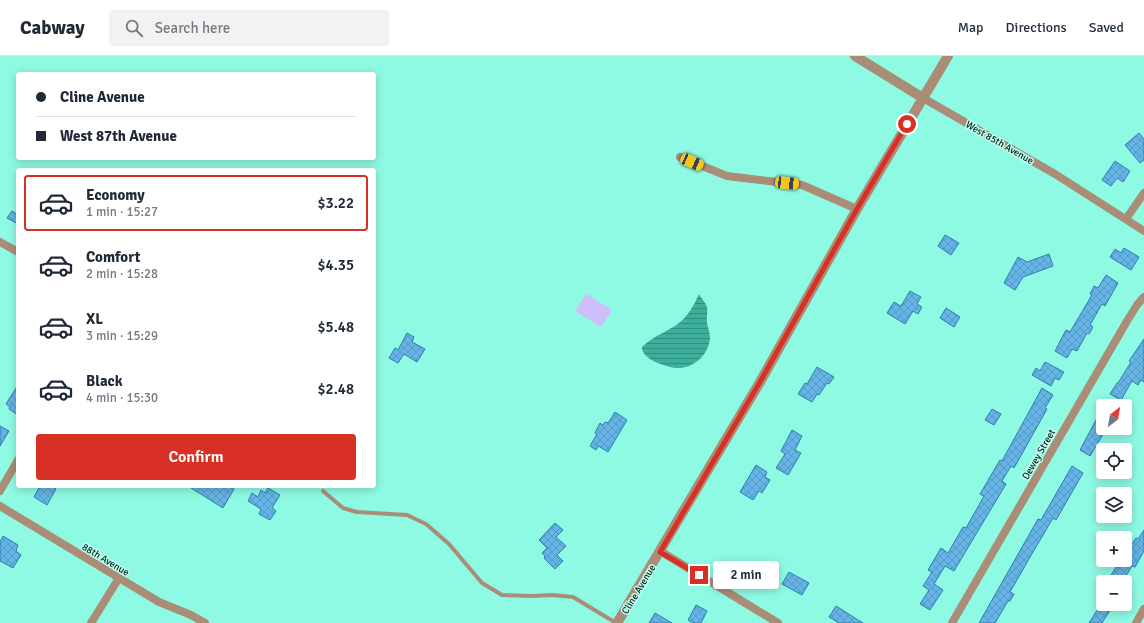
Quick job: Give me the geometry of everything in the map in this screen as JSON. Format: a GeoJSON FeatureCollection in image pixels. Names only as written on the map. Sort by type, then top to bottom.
{"type":"FeatureCollection","features":[{"type":"Feature","properties":{"kind":"street","name":"West 85th Avenue"},"geometry":{"type":"LineString","coordinates":[[855,56],[923,98],[1055,174],[1144,231]]}},
{"type":"Feature","properties":{"kind":"street","name":"Cline Avenue"},"geometry":{"type":"LineString","coordinates":[[617,623],[760,382],[857,209],[948,56]]}},
{"type":"Feature","properties":{"kind":"street"},"geometry":{"type":"LineString","coordinates":[[680,157],[727,176],[802,184],[857,209]]}},
{"type":"Feature","properties":{"kind":"street"},"geometry":{"type":"LineString","coordinates":[[1126,219],[1144,193]]}},
{"type":"Feature","properties":{"kind":"street"},"geometry":{"type":"LineString","coordinates":[[0,242],[16,251]]}},
{"type":"Feature","properties":{"kind":"street","name":"Dewey Street"},"geometry":{"type":"LineString","coordinates":[[952,623],[1126,321],[1144,297]]}},
{"type":"Feature","properties":{"kind":"street"},"geometry":{"type":"LineString","coordinates":[[0,491],[16,463]]}},
{"type":"Feature","properties":{"kind":"street","name":"88th Avenue"},"geometry":{"type":"LineString","coordinates":[[0,506],[159,602],[191,615],[205,623]]}},
{"type":"Feature","properties":{"kind":"street"},"geometry":{"type":"LineString","coordinates":[[660,552],[778,623]]}},
{"type":"Feature","properties":{"kind":"street"},"geometry":{"type":"LineString","coordinates":[[91,623],[119,578]]}},
{"type":"Feature","properties":{"kind":"street"},"geometry":{"type":"LineString","coordinates":[[1136,623],[1144,609]]}},
{"type":"Feature","properties":{"kind":"lane"},"geometry":{"type":"LineString","coordinates":[[323,491],[343,508],[357,512],[407,515],[426,524],[449,544],[482,583],[502,595],[553,595],[573,597],[617,623]]}},
{"type":"Feature","properties":{"kind":"shaded area"},"geometry":{"type":"Polygon","coordinates":[[[586,294],[612,310],[601,327],[575,311],[586,294]]]}},
{"type":"Feature","properties":{"kind":"shaded area"},"geometry":{"type":"Polygon","coordinates":[[[699,294],[707,307],[707,321],[710,338],[707,350],[699,360],[688,366],[676,368],[655,362],[645,355],[642,347],[682,320],[690,310],[699,294]]]}},
{"type":"Feature","properties":{"kind":"building"},"geometry":{"type":"Polygon","coordinates":[[[1139,133],[1144,139],[1144,160],[1140,163],[1125,145],[1139,133]]]}},
{"type":"Feature","properties":{"kind":"building"},"geometry":{"type":"Polygon","coordinates":[[[1115,161],[1130,171],[1123,182],[1117,178],[1111,186],[1102,180],[1115,161]]]}},
{"type":"Feature","properties":{"kind":"building"},"geometry":{"type":"Polygon","coordinates":[[[12,211],[16,214],[16,223],[7,218],[12,211]]]}},
{"type":"Feature","properties":{"kind":"building"},"geometry":{"type":"Polygon","coordinates":[[[945,235],[959,243],[951,255],[938,246],[945,235]]]}},
{"type":"Feature","properties":{"kind":"building"},"geometry":{"type":"Polygon","coordinates":[[[1124,248],[1139,257],[1131,270],[1110,257],[1115,249],[1121,253],[1124,248]]]}},
{"type":"Feature","properties":{"kind":"building"},"geometry":{"type":"Polygon","coordinates":[[[1049,254],[1053,266],[1023,277],[1015,290],[1004,283],[1018,257],[1027,262],[1049,254]]]}},
{"type":"Feature","properties":{"kind":"building"},"geometry":{"type":"Polygon","coordinates":[[[1106,275],[1118,283],[1105,306],[1102,304],[1090,325],[1093,327],[1089,334],[1087,333],[1077,351],[1072,349],[1067,358],[1055,351],[1066,330],[1070,332],[1092,295],[1090,294],[1094,286],[1098,288],[1106,275]]]}},
{"type":"Feature","properties":{"kind":"building"},"geometry":{"type":"Polygon","coordinates":[[[910,291],[921,297],[917,304],[922,307],[918,314],[913,311],[905,324],[887,313],[894,302],[901,306],[910,291]]]}},
{"type":"Feature","properties":{"kind":"building"},"geometry":{"type":"Polygon","coordinates":[[[946,308],[960,317],[954,327],[940,318],[946,308]]]}},
{"type":"Feature","properties":{"kind":"building"},"geometry":{"type":"Polygon","coordinates":[[[407,333],[414,337],[412,342],[425,349],[417,362],[404,354],[398,363],[389,358],[395,348],[398,350],[407,333]]]}},
{"type":"Feature","properties":{"kind":"building"},"geometry":{"type":"Polygon","coordinates":[[[1144,339],[1144,382],[1141,380],[1138,385],[1132,381],[1122,399],[1119,399],[1110,394],[1131,362],[1129,361],[1144,339]]]}},
{"type":"Feature","properties":{"kind":"building"},"geometry":{"type":"Polygon","coordinates":[[[1045,362],[1064,372],[1059,380],[1055,378],[1051,386],[1032,375],[1036,368],[1040,371],[1045,362]]]}},
{"type":"Feature","properties":{"kind":"building"},"geometry":{"type":"Polygon","coordinates":[[[817,367],[834,377],[829,384],[827,383],[819,395],[817,394],[812,402],[798,394],[805,383],[807,384],[817,367]]]}},
{"type":"Feature","properties":{"kind":"building"},"geometry":{"type":"Polygon","coordinates":[[[16,388],[16,414],[9,409],[10,407],[6,404],[16,388]]]}},
{"type":"Feature","properties":{"kind":"building"},"geometry":{"type":"Polygon","coordinates":[[[1042,388],[1053,395],[1045,408],[1047,409],[1014,468],[1011,466],[1002,481],[1006,484],[954,571],[945,566],[934,584],[943,590],[930,610],[920,604],[929,590],[923,586],[932,572],[928,570],[941,548],[948,553],[963,527],[966,528],[984,496],[980,494],[1000,460],[1002,461],[1042,388]]]}},
{"type":"Feature","properties":{"kind":"building"},"geometry":{"type":"Polygon","coordinates":[[[992,409],[1001,414],[994,425],[985,420],[992,409]]]}},
{"type":"Feature","properties":{"kind":"building"},"geometry":{"type":"Polygon","coordinates":[[[615,412],[627,420],[608,452],[598,446],[596,450],[590,446],[597,434],[595,433],[600,423],[603,425],[605,422],[608,423],[615,412]]]}},
{"type":"Feature","properties":{"kind":"building"},"geometry":{"type":"Polygon","coordinates":[[[1096,420],[1096,435],[1103,435],[1098,443],[1096,443],[1096,446],[1090,456],[1080,450],[1096,420]]]}},
{"type":"Feature","properties":{"kind":"building"},"geometry":{"type":"Polygon","coordinates":[[[0,426],[9,431],[0,446],[0,426]]]}},
{"type":"Feature","properties":{"kind":"building"},"geometry":{"type":"Polygon","coordinates":[[[792,430],[802,436],[795,450],[801,453],[788,475],[776,468],[785,454],[781,451],[792,430]]]}},
{"type":"Feature","properties":{"kind":"building"},"geometry":{"type":"Polygon","coordinates":[[[756,465],[767,472],[765,477],[770,480],[762,493],[759,491],[753,500],[740,492],[756,465]]]}},
{"type":"Feature","properties":{"kind":"building"},"geometry":{"type":"Polygon","coordinates":[[[1072,466],[1083,473],[1056,520],[1053,518],[1010,592],[1014,594],[1010,601],[1008,601],[995,623],[979,623],[1038,519],[1041,520],[1072,466]]]}},
{"type":"Feature","properties":{"kind":"building"},"geometry":{"type":"Polygon","coordinates":[[[39,488],[56,489],[47,505],[34,497],[39,488]]]}},
{"type":"Feature","properties":{"kind":"building"},"geometry":{"type":"Polygon","coordinates":[[[191,488],[234,489],[223,508],[191,488]]]}},
{"type":"Feature","properties":{"kind":"building"},"geometry":{"type":"Polygon","coordinates":[[[268,488],[280,495],[272,508],[276,511],[270,520],[259,514],[261,509],[248,501],[252,493],[258,497],[261,490],[265,493],[268,488]]]}},
{"type":"Feature","properties":{"kind":"building"},"geometry":{"type":"Polygon","coordinates":[[[555,523],[563,530],[556,537],[566,546],[557,555],[563,561],[555,569],[544,558],[545,556],[542,553],[547,548],[539,540],[555,523]]]}},
{"type":"Feature","properties":{"kind":"building"},"geometry":{"type":"Polygon","coordinates":[[[1144,530],[1144,551],[1135,567],[1132,566],[1132,544],[1136,538],[1138,539],[1144,530]]]}},
{"type":"Feature","properties":{"kind":"building"},"geometry":{"type":"Polygon","coordinates":[[[3,536],[18,545],[16,551],[21,555],[13,568],[0,561],[0,542],[3,536]]]}},
{"type":"Feature","properties":{"kind":"building"},"geometry":{"type":"Polygon","coordinates":[[[1116,567],[1131,567],[1126,575],[1111,575],[1116,567]]]}},
{"type":"Feature","properties":{"kind":"building"},"geometry":{"type":"Polygon","coordinates":[[[789,572],[809,583],[802,595],[782,584],[789,572]]]}},
{"type":"Feature","properties":{"kind":"building"},"geometry":{"type":"Polygon","coordinates":[[[696,605],[707,611],[701,623],[693,623],[688,620],[696,605]]]}},
{"type":"Feature","properties":{"kind":"building"},"geometry":{"type":"Polygon","coordinates":[[[836,606],[863,623],[839,623],[829,617],[836,606]]]}},
{"type":"Feature","properties":{"kind":"building"},"geometry":{"type":"Polygon","coordinates":[[[1097,611],[1110,611],[1102,623],[1089,623],[1097,611]]]}},
{"type":"Feature","properties":{"kind":"building"},"geometry":{"type":"Polygon","coordinates":[[[655,613],[672,623],[649,623],[655,613]]]}},
{"type":"Feature","properties":{"kind":"route"},"geometry":{"type":"LineString","coordinates":[[699,575],[660,552],[760,382],[857,209],[907,124]]}}]}
